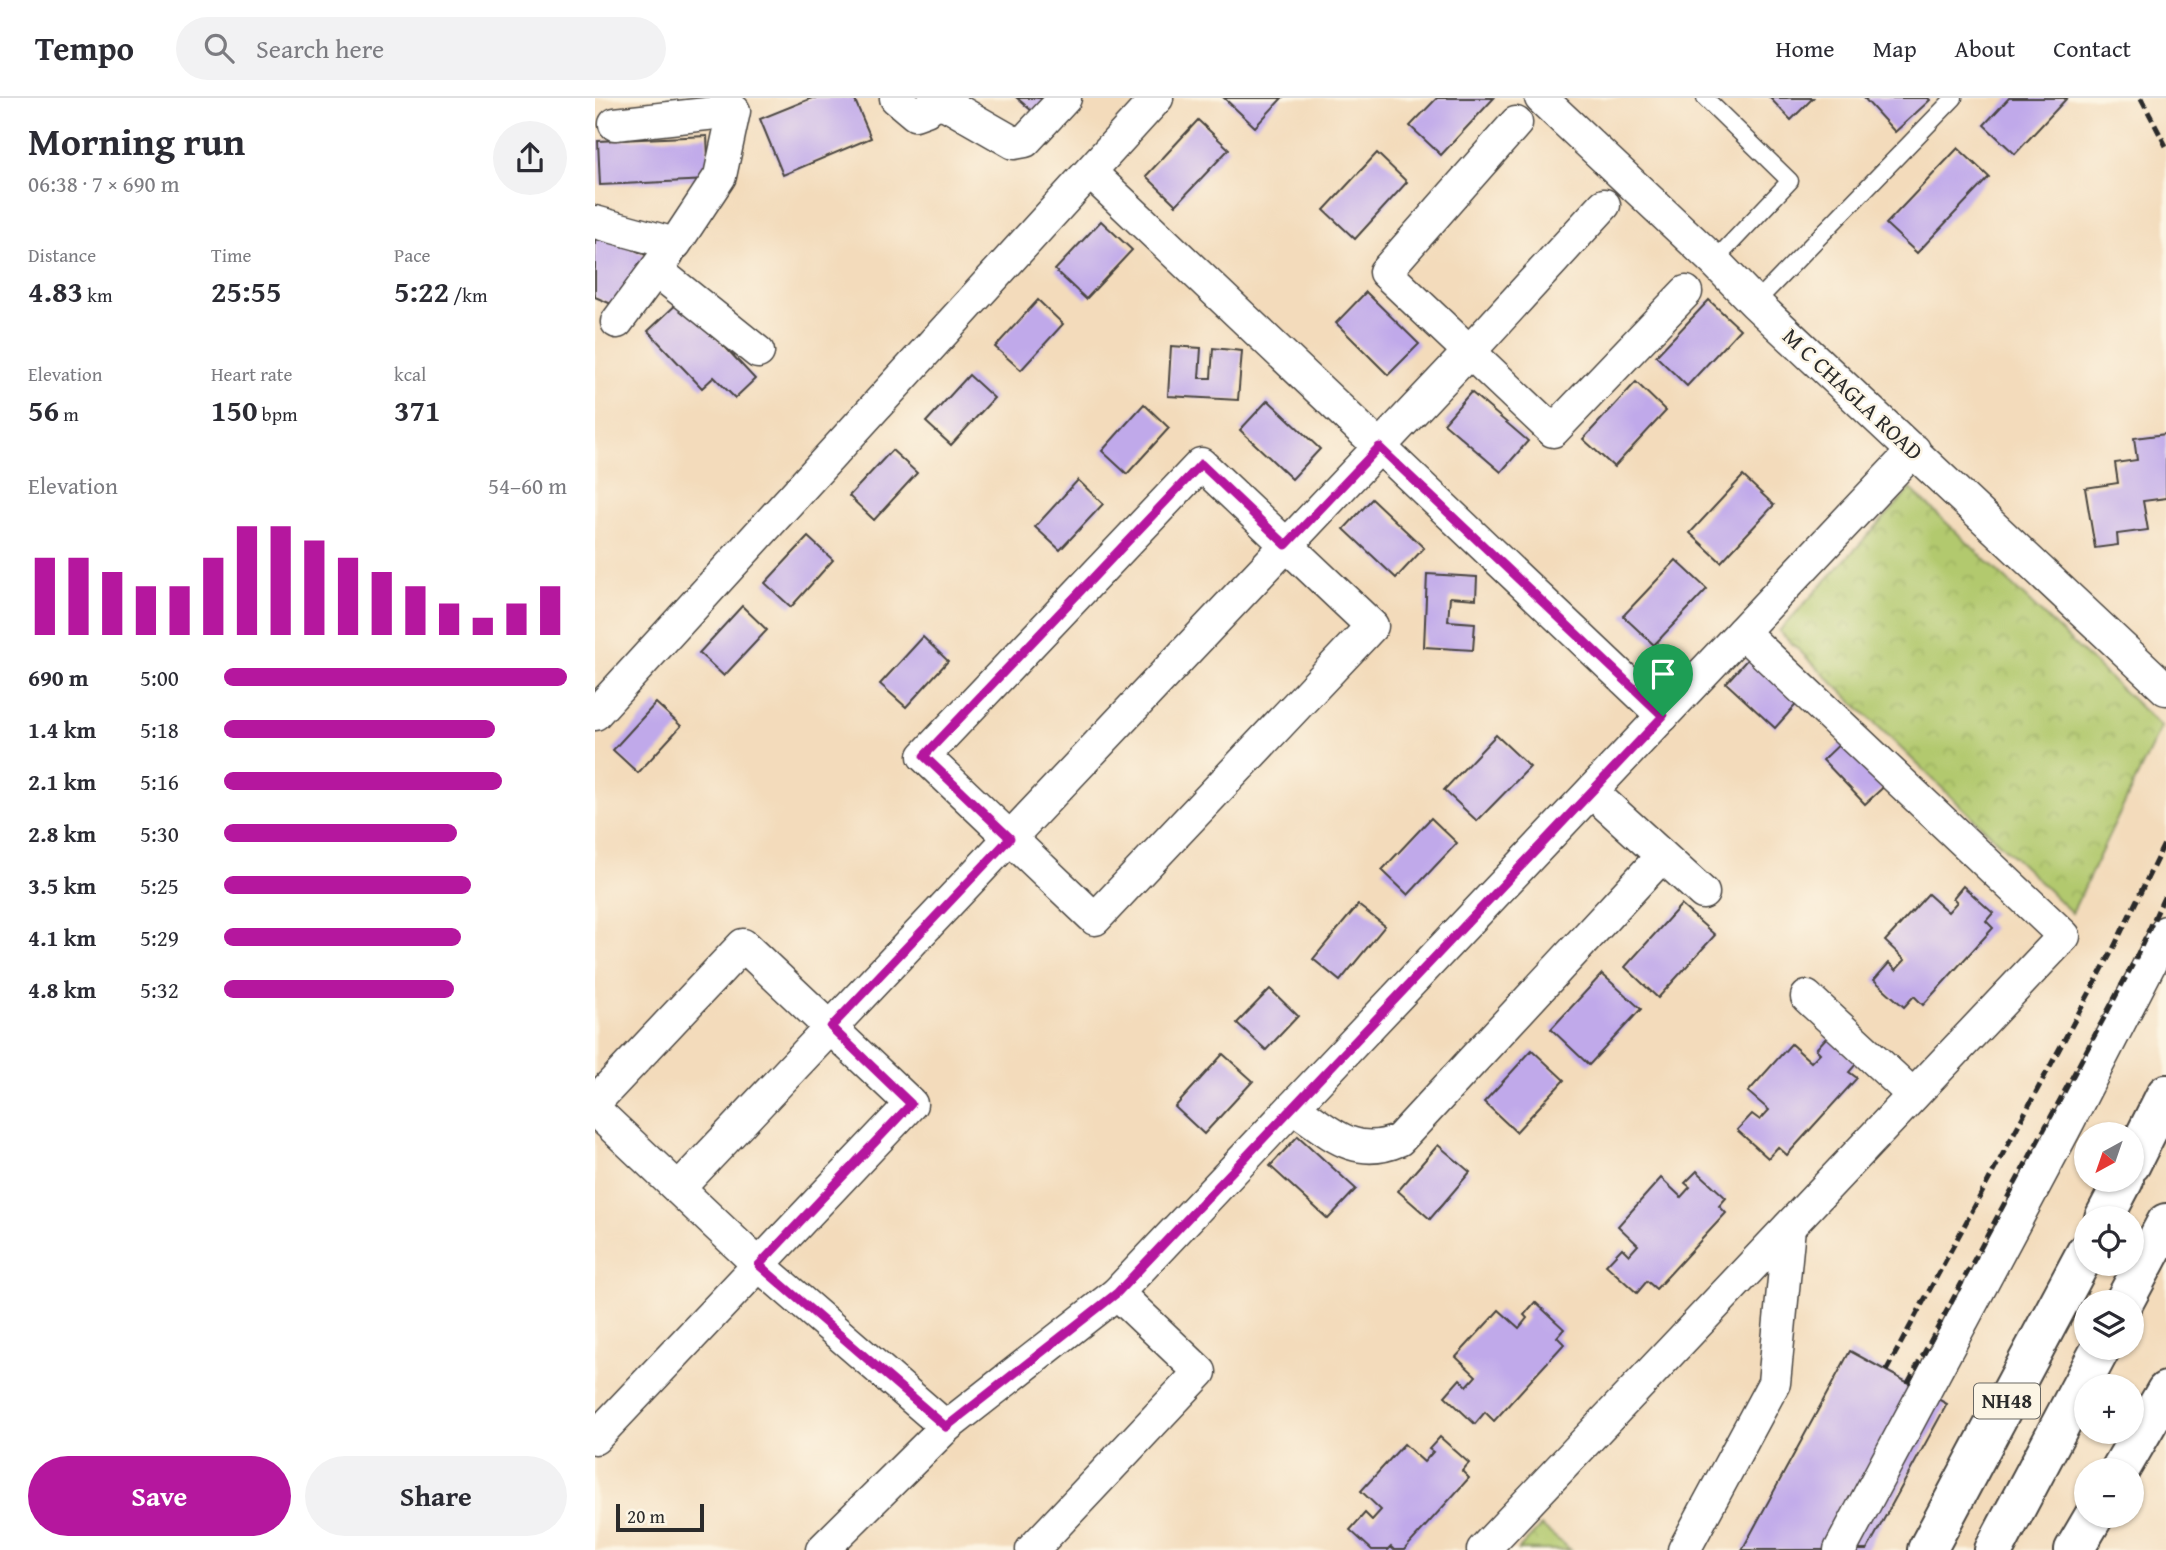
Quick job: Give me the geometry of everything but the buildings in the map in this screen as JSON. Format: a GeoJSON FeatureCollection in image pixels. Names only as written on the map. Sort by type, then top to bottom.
{"type":"FeatureCollection","features":[{"type":"Feature","properties":{"kind":"main road"},"geometry":{"type":"LineString","coordinates":[[2144,1138],[2166,1094]]}},
{"type":"Feature","properties":{"kind":"main road"},"geometry":{"type":"LineString","coordinates":[[2131,1290],[2166,1223]]}},
{"type":"Feature","properties":{"kind":"main road","name":"NH48"},"geometry":{"type":"LineString","coordinates":[[1927,1550],[2074,1274]]}},
{"type":"Feature","properties":{"kind":"main road","name":"NH48"},"geometry":{"type":"LineString","coordinates":[[1994,1550],[2095,1360]]}},
{"type":"Feature","properties":{"kind":"main road"},"geometry":{"type":"LineString","coordinates":[[2127,1458],[2166,1391]]}},
{"type":"Feature","properties":{"kind":"main road"},"geometry":{"type":"LineString","coordinates":[[2074,1550],[2087,1528]]}},
{"type":"Feature","properties":{"kind":"street"},"geometry":{"type":"LineString","coordinates":[[896,98],[915,114],[934,103],[946,104],[1014,143],[1025,142],[1065,98]]}},
{"type":"Feature","properties":{"kind":"street"},"geometry":{"type":"LineString","coordinates":[[595,715],[1157,98]]}},
{"type":"Feature","properties":{"kind":"street","name":"M C CHAGLA ROAD"},"geometry":{"type":"LineString","coordinates":[[1541,98],[2166,689]]}},
{"type":"Feature","properties":{"kind":"street"},"geometry":{"type":"LineString","coordinates":[[615,124],[745,105],[720,176],[675,244],[617,322]]}},
{"type":"Feature","properties":{"kind":"street"},"geometry":{"type":"LineString","coordinates":[[1516,124],[1385,272],[1553,431],[1686,292]]}},
{"type":"Feature","properties":{"kind":"street"},"geometry":{"type":"LineString","coordinates":[[1090,172],[1663,716]]}},
{"type":"Feature","properties":{"kind":"street"},"geometry":{"type":"LineString","coordinates":[[678,1188],[1469,352],[1604,205]]}},
{"type":"Feature","properties":{"kind":"street"},"geometry":{"type":"LineString","coordinates":[[595,222],[675,244]]}},
{"type":"Feature","properties":{"kind":"street"},"geometry":{"type":"LineString","coordinates":[[656,270],[758,352]]}},
{"type":"Feature","properties":{"kind":"street"},"geometry":{"type":"LineString","coordinates":[[822,1550],[946,1427],[1117,1293],[1914,450]]}},
{"type":"Feature","properties":{"kind":"street"},"geometry":{"type":"LineString","coordinates":[[1201,464],[1286,545],[1372,626],[1095,919],[924,756],[1201,464]]}},
{"type":"Feature","properties":{"kind":"street"},"geometry":{"type":"LineString","coordinates":[[1483,1550],[2064,936],[1742,632]]}},
{"type":"Feature","properties":{"kind":"street"},"geometry":{"type":"LineString","coordinates":[[1592,792],[1703,893]]}},
{"type":"Feature","properties":{"kind":"street"},"geometry":{"type":"LineString","coordinates":[[1293,1107],[1353,1146],[1382,1148],[1399,1140],[1662,856]]}},
{"type":"Feature","properties":{"kind":"street"},"geometry":{"type":"LineString","coordinates":[[1840,1550],[2058,1143],[2166,932]]}},
{"type":"Feature","properties":{"kind":"street"},"geometry":{"type":"LineString","coordinates":[[595,1102],[744,945],[911,1104],[595,1438]]}},
{"type":"Feature","properties":{"kind":"street"},"geometry":{"type":"LineString","coordinates":[[1807,997],[1913,1095]]}},
{"type":"Feature","properties":{"kind":"street"},"geometry":{"type":"LineString","coordinates":[[595,1110],[759,1265],[946,1427]]}},
{"type":"Feature","properties":{"kind":"street"},"geometry":{"type":"LineString","coordinates":[[1684,1550],[1775,1383],[1789,1227]]}},
{"type":"Feature","properties":{"kind":"street"},"geometry":{"type":"LineString","coordinates":[[1032,1550],[1200,1372],[1117,1293]]}},
{"type":"Feature","properties":{"kind":"lane"},"geometry":{"type":"LineString","coordinates":[[1705,98],[1790,181],[1714,261]]}},
{"type":"Feature","properties":{"kind":"lane"},"geometry":{"type":"LineString","coordinates":[[1755,303],[1953,98]]}},
{"type":"Feature","properties":{"kind":"green space"},"geometry":{"type":"Polygon","coordinates":[[[1911,489],[2161,727],[2072,913],[1779,631],[1911,489]]]}},
{"type":"Feature","properties":{"kind":"green space"},"geometry":{"type":"Polygon","coordinates":[[[1541,1526],[1571,1550],[1518,1550],[1541,1526]]]}},
{"type":"Feature","properties":{"kind":"railway"},"geometry":{"type":"LineString","coordinates":[[2141,98],[2166,146]]}},
{"type":"Feature","properties":{"kind":"railway"},"geometry":{"type":"LineString","coordinates":[[1886,1371],[2112,951],[2166,840]]}},
{"type":"Feature","properties":{"kind":"railway"},"geometry":{"type":"LineString","coordinates":[[1908,1383],[2134,962],[2166,893]]}},
{"type":"Feature","properties":{"kind":"route"},"geometry":{"type":"LineString","coordinates":[[1379,447],[1663,716],[1117,1293],[946,1427],[759,1265],[911,1104],[831,1027],[1010,838],[924,756],[1201,464],[1286,545],[1379,447]]}}]}
